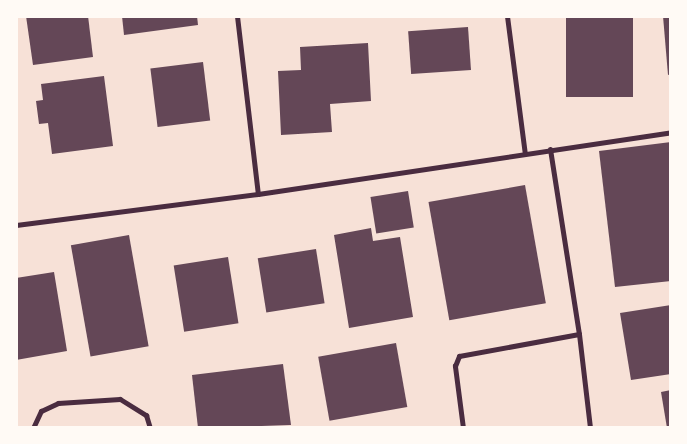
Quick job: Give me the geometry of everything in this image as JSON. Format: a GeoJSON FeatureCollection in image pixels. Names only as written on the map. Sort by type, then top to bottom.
{"type":"FeatureCollection","features":[{"type":"Feature","properties":{"kind":"street"},"geometry":{"type":"LineString","coordinates":[[237,16],[258,194]]}},
{"type":"Feature","properties":{"kind":"street"},"geometry":{"type":"LineString","coordinates":[[507,16],[524,154]]}},
{"type":"Feature","properties":{"kind":"street"},"geometry":{"type":"LineString","coordinates":[[16,225],[258,194],[671,132]]}},
{"type":"Feature","properties":{"kind":"street"},"geometry":{"type":"LineString","coordinates":[[550,149],[579,334],[590,428]]}},
{"type":"Feature","properties":{"kind":"street"},"geometry":{"type":"LineString","coordinates":[[463,428],[455,366],[459,356],[579,334]]}},
{"type":"Feature","properties":{"kind":"street"},"geometry":{"type":"LineString","coordinates":[[33,428],[41,411],[58,403],[120,399],[146,415],[150,428]]}},
{"type":"Feature","properties":{"kind":"building"},"geometry":{"type":"Polygon","coordinates":[[[26,16],[88,16],[93,57],[33,65],[26,16]]]}},
{"type":"Feature","properties":{"kind":"building"},"geometry":{"type":"Polygon","coordinates":[[[122,16],[197,16],[198,25],[124,35],[122,16]]]}},
{"type":"Feature","properties":{"kind":"building"},"geometry":{"type":"Polygon","coordinates":[[[566,16],[633,16],[633,97],[566,97],[566,16]]]}},
{"type":"Feature","properties":{"kind":"building"},"geometry":{"type":"Polygon","coordinates":[[[663,16],[671,16],[671,74],[668,75],[663,16]]]}},
{"type":"Feature","properties":{"kind":"building"},"geometry":{"type":"Polygon","coordinates":[[[468,27],[471,70],[411,74],[408,31],[468,27]]]}},
{"type":"Feature","properties":{"kind":"building"},"geometry":{"type":"Polygon","coordinates":[[[368,43],[371,101],[330,104],[332,132],[281,135],[278,71],[301,70],[300,47],[368,43]]]}},
{"type":"Feature","properties":{"kind":"building"},"geometry":{"type":"Polygon","coordinates":[[[203,62],[210,121],[158,127],[150,68],[203,62]]]}},
{"type":"Feature","properties":{"kind":"building"},"geometry":{"type":"Polygon","coordinates":[[[104,76],[113,146],[52,154],[48,123],[39,124],[36,101],[43,100],[41,84],[104,76]]]}},
{"type":"Feature","properties":{"kind":"building"},"geometry":{"type":"Polygon","coordinates":[[[671,142],[671,281],[615,287],[599,151],[671,142]]]}},
{"type":"Feature","properties":{"kind":"building"},"geometry":{"type":"Polygon","coordinates":[[[525,185],[546,303],[449,320],[428,202],[525,185]]]}},
{"type":"Feature","properties":{"kind":"building"},"geometry":{"type":"Polygon","coordinates":[[[408,191],[414,228],[376,233],[370,197],[408,191]]]}},
{"type":"Feature","properties":{"kind":"building"},"geometry":{"type":"Polygon","coordinates":[[[371,228],[373,241],[400,237],[413,317],[349,328],[334,235],[371,228]]]}},
{"type":"Feature","properties":{"kind":"building"},"geometry":{"type":"Polygon","coordinates":[[[129,235],[149,346],[91,357],[71,245],[129,235]]]}},
{"type":"Feature","properties":{"kind":"building"},"geometry":{"type":"Polygon","coordinates":[[[316,249],[325,303],[266,313],[258,258],[316,249]]]}},
{"type":"Feature","properties":{"kind":"building"},"geometry":{"type":"Polygon","coordinates":[[[228,257],[238,323],[184,332],[174,266],[228,257]]]}},
{"type":"Feature","properties":{"kind":"building"},"geometry":{"type":"Polygon","coordinates":[[[54,272],[67,351],[16,360],[16,278],[54,272]]]}},
{"type":"Feature","properties":{"kind":"building"},"geometry":{"type":"Polygon","coordinates":[[[671,305],[671,374],[631,380],[620,313],[671,305]]]}},
{"type":"Feature","properties":{"kind":"building"},"geometry":{"type":"Polygon","coordinates":[[[396,343],[407,407],[329,421],[318,357],[396,343]]]}},
{"type":"Feature","properties":{"kind":"building"},"geometry":{"type":"Polygon","coordinates":[[[283,364],[291,425],[198,428],[192,375],[283,364]]]}},
{"type":"Feature","properties":{"kind":"building"},"geometry":{"type":"Polygon","coordinates":[[[671,390],[671,428],[667,428],[661,392],[671,390]]]}}]}
